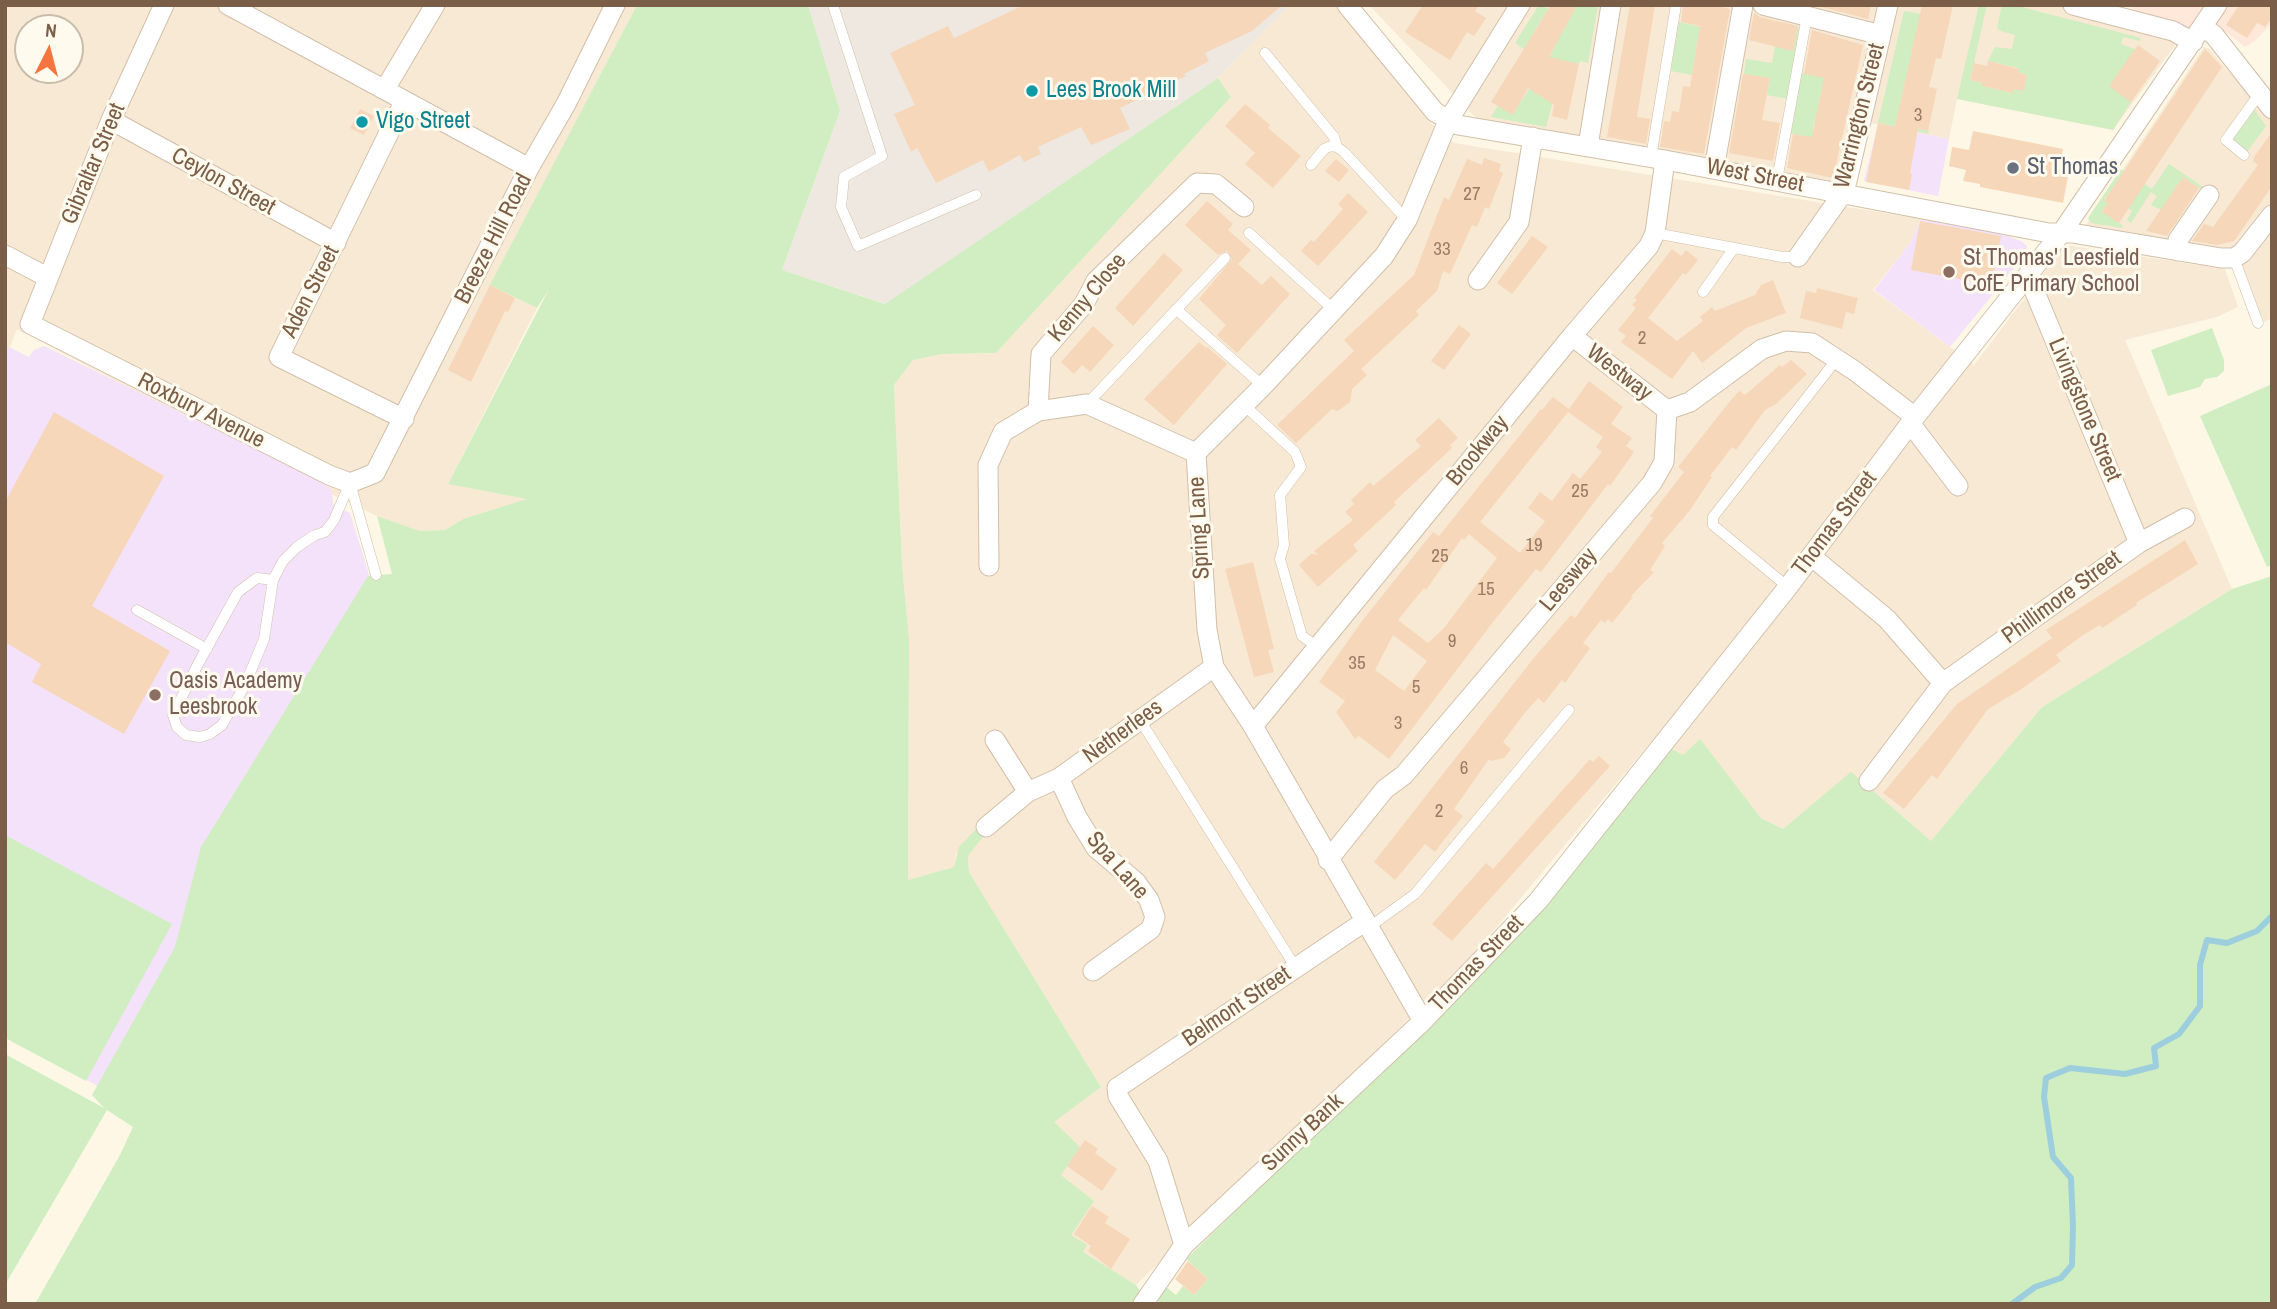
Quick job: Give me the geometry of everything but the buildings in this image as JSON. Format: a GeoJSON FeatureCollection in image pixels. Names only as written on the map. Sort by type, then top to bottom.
{"type":"FeatureCollection","features":[{"type":"Feature","properties":{"kind":"street","name":"Gibraltar Street"},"geometry":{"type":"LineString","coordinates":[[30,324],[111,121],[164,5]]}},
{"type":"Feature","properties":{"kind":"street"},"geometry":{"type":"LineString","coordinates":[[228,5],[529,168]]}},
{"type":"Feature","properties":{"kind":"street"},"geometry":{"type":"LineString","coordinates":[[385,89],[435,5]]}},
{"type":"Feature","properties":{"kind":"street","name":"Breeze Hill Road"},"geometry":{"type":"LineString","coordinates":[[350,483],[375,473],[529,168],[566,104],[615,5]]}},
{"type":"Feature","properties":{"kind":"street"},"geometry":{"type":"LineString","coordinates":[[1347,5],[1435,112],[1448,121]]}},
{"type":"Feature","properties":{"kind":"street","name":"Spring Lane"},"geometry":{"type":"LineString","coordinates":[[1423,1021],[1253,726],[1214,667],[1206,630],[1196,453],[1263,386],[1384,256],[1407,220],[1448,121],[1520,5]]}},
{"type":"Feature","properties":{"kind":"street"},"geometry":{"type":"LineString","coordinates":[[1588,146],[1611,5]]}},
{"type":"Feature","properties":{"kind":"street"},"geometry":{"type":"LineString","coordinates":[[1714,169],[1743,5]]}},
{"type":"Feature","properties":{"kind":"street"},"geometry":{"type":"LineString","coordinates":[[1763,5],[1881,35]]}},
{"type":"Feature","properties":{"kind":"street","name":"Warrington Street"},"geometry":{"type":"LineString","coordinates":[[1798,257],[1843,193],[1888,5]]}},
{"type":"Feature","properties":{"kind":"street"},"geometry":{"type":"LineString","coordinates":[[2073,5],[2123,11],[2173,31],[2214,35],[2266,101]]}},
{"type":"Feature","properties":{"kind":"street","name":"Thomas Street"},"geometry":{"type":"LineString","coordinates":[[1423,1021],[1538,901],[1788,587],[1913,420],[2062,232],[2217,5]]}},
{"type":"Feature","properties":{"kind":"street","name":"Aden Street"},"geometry":{"type":"LineString","coordinates":[[404,102],[279,356],[404,419]]}},
{"type":"Feature","properties":{"kind":"street","name":"Ceylon Street"},"geometry":{"type":"LineString","coordinates":[[111,121],[336,243]]}},
{"type":"Feature","properties":{"kind":"street","name":"West Street"},"geometry":{"type":"LineString","coordinates":[[1448,121],[1458,125],[1777,180],[2049,233],[2062,232],[2234,258]]}},
{"type":"Feature","properties":{"kind":"street"},"geometry":{"type":"LineString","coordinates":[[1478,280],[1520,222],[1533,137]]}},
{"type":"Feature","properties":{"kind":"street","name":"Brookway"},"geometry":{"type":"LineString","coordinates":[[1253,726],[1572,336],[1649,246],[1655,233],[1658,158]]}},
{"type":"Feature","properties":{"kind":"street","name":"Kenny Close"},"geometry":{"type":"LineString","coordinates":[[1038,411],[1041,354],[1084,304],[1096,281],[1197,183],[1216,184],[1244,206]]}},
{"type":"Feature","properties":{"kind":"street"},"geometry":{"type":"LineString","coordinates":[[2177,251],[2178,240],[2209,195]]}},
{"type":"Feature","properties":{"kind":"street"},"geometry":{"type":"LineString","coordinates":[[2234,258],[2249,247],[2272,215]]}},
{"type":"Feature","properties":{"kind":"street"},"geometry":{"type":"LineString","coordinates":[[5,255],[47,277]]}},
{"type":"Feature","properties":{"kind":"street","name":"Livingstone Street"},"geometry":{"type":"LineString","coordinates":[[2025,279],[2032,285],[2139,543]]}},
{"type":"Feature","properties":{"kind":"street","name":"Roxbury Avenue"},"geometry":{"type":"LineString","coordinates":[[30,324],[316,469],[350,483]]}},
{"type":"Feature","properties":{"kind":"street","name":"Westway"},"geometry":{"type":"LineString","coordinates":[[1572,336],[1667,410]]}},
{"type":"Feature","properties":{"kind":"street"},"geometry":{"type":"LineString","coordinates":[[1667,410],[1690,402],[1762,349],[1786,341],[1812,343],[1837,359],[1913,420],[1958,486]]}},
{"type":"Feature","properties":{"kind":"street"},"geometry":{"type":"LineString","coordinates":[[989,566],[988,465],[1003,432],[1038,411],[1087,404],[1196,453]]}},
{"type":"Feature","properties":{"kind":"street","name":"Leesway"},"geometry":{"type":"LineString","coordinates":[[1328,860],[1385,789],[1404,775],[1652,483],[1664,462],[1667,410]]}},
{"type":"Feature","properties":{"kind":"street","name":"Phillimore Street"},"geometry":{"type":"LineString","coordinates":[[1869,781],[1943,683],[2139,543],[2185,518]]}},
{"type":"Feature","properties":{"kind":"street"},"geometry":{"type":"LineString","coordinates":[[1811,555],[1887,619],[1943,683]]}},
{"type":"Feature","properties":{"kind":"street","name":"Netherlees"},"geometry":{"type":"LineString","coordinates":[[986,827],[1028,792],[1059,778],[1214,667]]}},
{"type":"Feature","properties":{"kind":"street"},"geometry":{"type":"LineString","coordinates":[[995,740],[1028,792]]}},
{"type":"Feature","properties":{"kind":"street","name":"Spa Lane"},"geometry":{"type":"LineString","coordinates":[[1059,778],[1077,817],[1096,848],[1136,882],[1149,900],[1155,917],[1151,929],[1093,971]]}},
{"type":"Feature","properties":{"kind":"street","name":"Belmont Street"},"geometry":{"type":"LineString","coordinates":[[1184,1245],[1158,1161],[1118,1096],[1117,1088],[1296,968],[1366,925]]}},
{"type":"Feature","properties":{"kind":"street","name":"Sunny Bank"},"geometry":{"type":"LineString","coordinates":[[1143,1304],[1184,1245],[1423,1021]]}},
{"type":"Feature","properties":{"kind":"lane"},"geometry":{"type":"LineString","coordinates":[[832,5],[882,156],[844,177],[841,208],[858,246],[976,195]]}},
{"type":"Feature","properties":{"kind":"lane"},"geometry":{"type":"LineString","coordinates":[[1658,158],[1676,5]]}},
{"type":"Feature","properties":{"kind":"lane"},"geometry":{"type":"LineString","coordinates":[[1777,180],[1807,16]]}},
{"type":"Feature","properties":{"kind":"lane"},"geometry":{"type":"LineString","coordinates":[[1265,53],[1334,137],[1337,147],[1407,220]]}},
{"type":"Feature","properties":{"kind":"lane"},"geometry":{"type":"LineString","coordinates":[[2244,155],[2226,140],[2266,101]]}},
{"type":"Feature","properties":{"kind":"lane"},"geometry":{"type":"LineString","coordinates":[[1311,165],[1324,149],[1337,147]]}},
{"type":"Feature","properties":{"kind":"lane"},"geometry":{"type":"LineString","coordinates":[[1250,233],[1335,310]]}},
{"type":"Feature","properties":{"kind":"lane"},"geometry":{"type":"LineString","coordinates":[[1655,233],[1782,257],[1798,257]]}},
{"type":"Feature","properties":{"kind":"lane"},"geometry":{"type":"LineString","coordinates":[[1703,292],[1734,248]]}},
{"type":"Feature","properties":{"kind":"lane"},"geometry":{"type":"LineString","coordinates":[[1087,404],[1225,258]]}},
{"type":"Feature","properties":{"kind":"lane"},"geometry":{"type":"LineString","coordinates":[[2234,258],[2258,323]]}},
{"type":"Feature","properties":{"kind":"lane"},"geometry":{"type":"LineString","coordinates":[[1176,309],[1263,386]]}},
{"type":"Feature","properties":{"kind":"lane"},"geometry":{"type":"LineString","coordinates":[[1788,587],[1713,525],[1713,517],[1837,359]]}},
{"type":"Feature","properties":{"kind":"lane"},"geometry":{"type":"LineString","coordinates":[[1244,405],[1295,453],[1301,467],[1280,495],[1284,545],[1280,559],[1302,636],[1318,647]]}},
{"type":"Feature","properties":{"kind":"lane"},"geometry":{"type":"LineString","coordinates":[[350,483],[376,575]]}},
{"type":"Feature","properties":{"kind":"lane"},"geometry":{"type":"LineString","coordinates":[[273,580],[257,579],[239,592],[207,649],[173,715],[177,727],[186,735],[200,737],[210,734],[222,725],[245,685],[264,639],[273,580],[283,561],[297,547],[325,532],[334,520],[350,483]]}},
{"type":"Feature","properties":{"kind":"lane"},"geometry":{"type":"LineString","coordinates":[[137,610],[207,649]]}},
{"type":"Feature","properties":{"kind":"lane"},"geometry":{"type":"LineString","coordinates":[[1366,925],[1415,894],[1569,710]]}},
{"type":"Feature","properties":{"kind":"lane"},"geometry":{"type":"LineString","coordinates":[[1140,720],[1296,968]]}},
{"type":"Feature","properties":{"kind":"shaded area"},"geometry":{"type":"Polygon","coordinates":[[[5,5],[637,5],[491,285],[537,308],[448,484],[529,499],[463,519],[445,530],[420,531],[377,516],[331,494],[17,329],[5,360],[5,5]]]}},
{"type":"Feature","properties":{"kind":"shaded area"},"geometry":{"type":"Polygon","coordinates":[[[808,5],[1290,5],[1218,78],[886,304],[782,270],[840,111],[808,5]]]}},
{"type":"Feature","properties":{"kind":"shaded area"},"geometry":{"type":"Polygon","coordinates":[[[1290,5],[1336,5],[1431,123],[1454,143],[1921,219],[1910,243],[1873,290],[1974,365],[2065,245],[2225,269],[2238,307],[2217,317],[2125,340],[2232,589],[2042,707],[1931,841],[1851,773],[1783,829],[1761,818],[1700,740],[1683,755],[1655,737],[1469,960],[1136,1285],[1082,1252],[1070,1235],[1071,1182],[1060,1175],[1053,1122],[1101,1087],[969,872],[968,856],[985,833],[956,854],[955,867],[908,880],[909,638],[902,565],[894,385],[913,360],[942,354],[996,353],[1231,97],[1218,78],[1290,5]]]}},
{"type":"Feature","properties":{"kind":"shaded area"},"geometry":{"type":"Polygon","coordinates":[[[1369,5],[2116,5],[2115,10],[2176,44],[2113,130],[1957,99],[1949,139],[1851,119],[1837,183],[1478,120],[1369,5]]]}},
{"type":"Feature","properties":{"kind":"shaded area"},"geometry":{"type":"Polygon","coordinates":[[[2133,5],[2272,5],[2272,23],[2255,41],[2245,47],[2226,32],[2188,28],[2132,11],[2133,5]]]}},
{"type":"Feature","properties":{"kind":"shaded area"},"geometry":{"type":"Polygon","coordinates":[[[2204,47],[2209,49],[2272,121],[2272,318],[2264,322],[2234,250],[2082,231],[2204,47]]]}},
{"type":"Feature","properties":{"kind":"shaded area","name":"St Thomas' Leesfield CofE Primary School"},"geometry":{"type":"Polygon","coordinates":[[[1878,124],[1949,139],[1938,196],[1864,181],[1878,124]]]}},
{"type":"Feature","properties":{"kind":"shaded area","name":"St Thomas' Leesfield CofE Primary School"},"geometry":{"type":"Polygon","coordinates":[[[1921,219],[2002,234],[2027,246],[2025,255],[1950,347],[1874,290],[1910,243],[1921,219]]]}},
{"type":"Feature","properties":{"kind":"shaded area","name":"Oasis Academy Leesbrook"},"geometry":{"type":"Polygon","coordinates":[[[44,346],[323,482],[332,491],[333,504],[350,513],[369,574],[368,584],[183,970],[117,1097],[5,1034],[5,353],[9,347],[29,357],[34,350],[44,346]]]}},
{"type":"Feature","properties":{"kind":"green space"},"geometry":{"type":"Polygon","coordinates":[[[637,5],[808,5],[840,111],[782,270],[885,304],[1218,78],[1231,97],[996,353],[942,354],[913,360],[894,385],[902,565],[909,638],[908,880],[954,867],[959,847],[978,827],[985,834],[968,856],[969,872],[1101,1087],[1054,1122],[1080,1147],[1061,1175],[1094,1201],[1071,1235],[1087,1245],[1083,1252],[1136,1285],[1141,1292],[1132,1304],[35,1304],[120,1155],[133,1127],[107,1110],[5,1285],[5,1054],[104,1108],[92,1095],[175,947],[201,847],[368,576],[392,574],[377,516],[420,531],[445,530],[463,519],[527,499],[448,484],[549,289],[537,308],[490,285],[637,5]]]}},
{"type":"Feature","properties":{"kind":"green space"},"geometry":{"type":"Polygon","coordinates":[[[1539,5],[1549,9],[1536,28],[1548,35],[1561,34],[1577,5],[1598,5],[1588,63],[1564,61],[1546,127],[1491,117],[1498,106],[1513,114],[1554,49],[1534,35],[1524,49],[1515,43],[1539,5]]]}},
{"type":"Feature","properties":{"kind":"green space"},"geometry":{"type":"Polygon","coordinates":[[[1979,5],[1987,5],[1970,80],[1982,83],[1982,86],[2012,93],[2014,89],[2024,90],[2027,75],[2018,72],[2018,68],[1988,61],[1995,47],[2012,49],[2015,35],[1997,28],[2002,5],[2014,5],[2141,38],[2140,41],[2123,37],[2121,44],[2137,50],[2131,102],[2113,130],[1957,99],[1979,5]]]}},
{"type":"Feature","properties":{"kind":"green space"},"geometry":{"type":"Polygon","coordinates":[[[1904,11],[1921,14],[1909,65],[1933,70],[1932,74],[1908,69],[1896,123],[1929,131],[1928,134],[1878,123],[1904,11]]]}},
{"type":"Feature","properties":{"kind":"green space"},"geometry":{"type":"Polygon","coordinates":[[[1679,22],[1711,29],[1698,38],[1692,75],[1671,71],[1679,22]]]}},
{"type":"Feature","properties":{"kind":"green space"},"geometry":{"type":"Polygon","coordinates":[[[1792,26],[1800,28],[1788,99],[1767,95],[1770,78],[1744,74],[1746,59],[1772,63],[1775,46],[1792,26]]]}},
{"type":"Feature","properties":{"kind":"green space"},"geometry":{"type":"Polygon","coordinates":[[[1830,60],[1818,105],[1824,107],[1820,124],[1815,122],[1813,128],[1816,145],[1805,136],[1791,134],[1802,73],[1815,75],[1830,60]]]}},
{"type":"Feature","properties":{"kind":"green space"},"geometry":{"type":"Polygon","coordinates":[[[2254,109],[2266,126],[2247,152],[2231,140],[2254,109]]]}},
{"type":"Feature","properties":{"kind":"green space"},"geometry":{"type":"Polygon","coordinates":[[[2169,164],[2203,187],[2201,189],[2183,177],[2162,208],[2165,212],[2151,205],[2157,196],[2151,192],[2131,223],[2127,220],[2132,211],[2109,193],[2104,200],[2108,203],[2102,211],[2123,226],[2121,228],[2091,223],[2088,218],[2121,169],[2152,189],[2169,164]]]}},
{"type":"Feature","properties":{"kind":"green space"},"geometry":{"type":"Polygon","coordinates":[[[2212,328],[2224,360],[2224,371],[2217,377],[2205,379],[2200,387],[2168,396],[2151,350],[2212,328]]]}},
{"type":"Feature","properties":{"kind":"green space"},"geometry":{"type":"Polygon","coordinates":[[[2272,384],[2272,565],[2267,567],[2200,416],[2272,384]]]}},
{"type":"Feature","properties":{"kind":"green space"},"geometry":{"type":"Polygon","coordinates":[[[2272,576],[2272,1304],[1162,1304],[1156,1299],[1165,1286],[1176,1295],[1183,1286],[1194,1295],[1208,1279],[1186,1259],[1438,1015],[1669,747],[1683,755],[1700,739],[1761,818],[1783,829],[1851,772],[1931,841],[2042,707],[2232,589],[2272,576]]]}},
{"type":"Feature","properties":{"kind":"green space"},"geometry":{"type":"Polygon","coordinates":[[[5,835],[172,924],[86,1081],[5,1038],[5,835]]]}},
{"type":"Feature","properties":{"kind":"waterway"},"geometry":{"type":"LineString","coordinates":[[2012,1304],[2035,1287],[2061,1278],[2072,1265],[2071,1178],[2053,1157],[2044,1097],[2046,1078],[2070,1068],[2125,1074],[2156,1066],[2154,1048],[2179,1034],[2200,1006],[2200,965],[2207,940],[2227,943],[2257,931],[2272,916]]}},
{"type":"Feature","properties":{"kind":"place","name":"Lees Brook Mill"},"geometry":{"type":"Point","coordinates":[1032,91]}},
{"type":"Feature","properties":{"kind":"place","name":"Vigo Street"},"geometry":{"type":"Point","coordinates":[362,122]}},
{"type":"Feature","properties":{"kind":"place","name":"St Thomas"},"geometry":{"type":"Point","coordinates":[2013,168]}},
{"type":"Feature","properties":{"kind":"place","name":"St Thomas' Leesfield CofE Primary School"},"geometry":{"type":"Point","coordinates":[1949,272]}},
{"type":"Feature","properties":{"kind":"place","name":"Oasis Academy Leesbrook"},"geometry":{"type":"Point","coordinates":[155,695]}}]}
